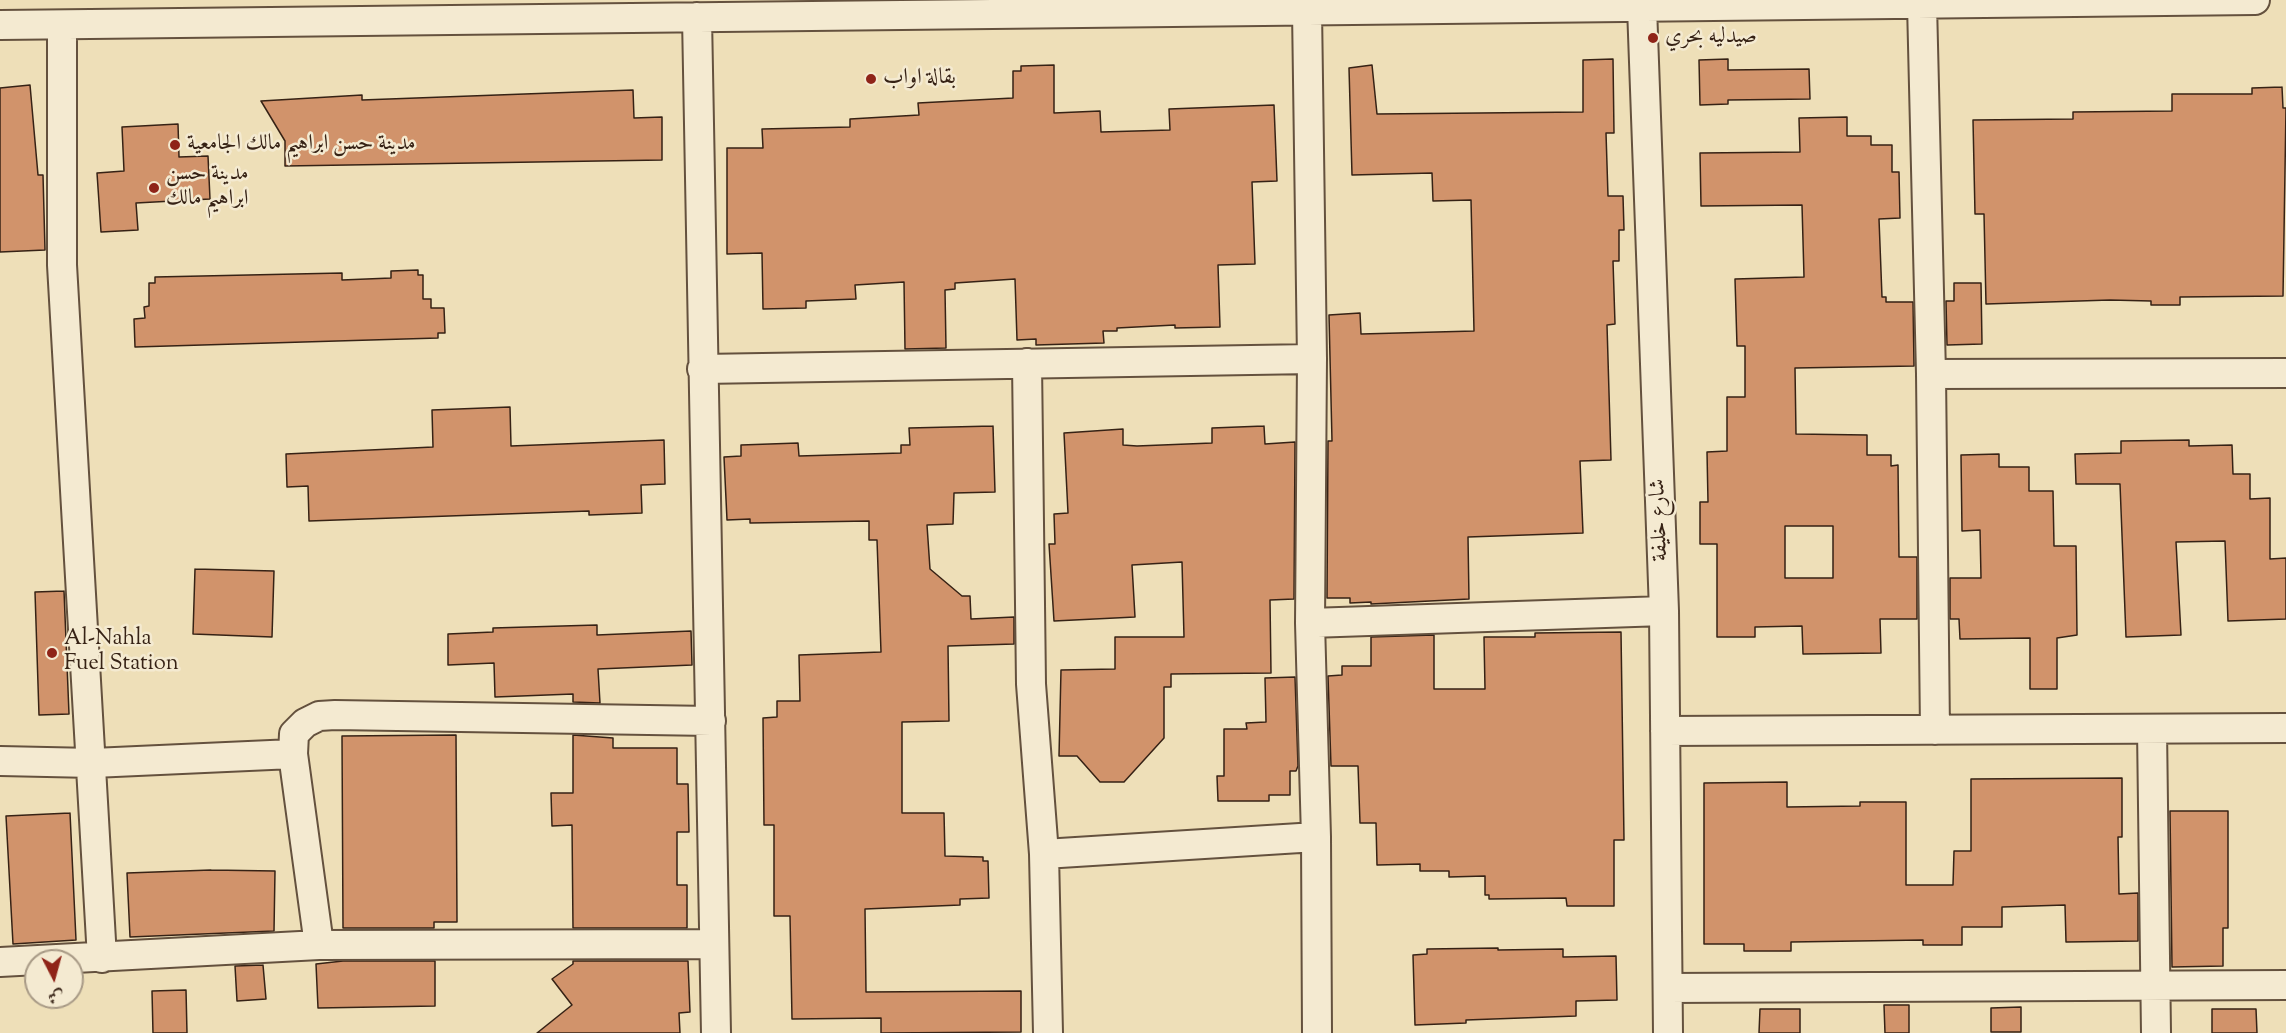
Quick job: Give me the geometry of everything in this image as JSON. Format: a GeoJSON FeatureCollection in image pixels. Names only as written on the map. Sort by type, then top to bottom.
{"type":"FeatureCollection","features":[{"type":"Feature","properties":{"kind":"street"},"geometry":{"type":"LineString","coordinates":[[0,25],[697,17],[1051,7],[1306,10],[2255,0]]}},
{"type":"Feature","properties":{"kind":"street"},"geometry":{"type":"LineString","coordinates":[[1922,4],[1931,374],[1935,730]]}},
{"type":"Feature","properties":{"kind":"street","name":"شارع خليفة"},"geometry":{"type":"LineString","coordinates":[[1642,7],[1664,611],[1668,1033]]}},
{"type":"Feature","properties":{"kind":"street"},"geometry":{"type":"LineString","coordinates":[[1306,10],[1312,359],[1310,623],[1316,837],[1317,1033]]}},
{"type":"Feature","properties":{"kind":"street"},"geometry":{"type":"LineString","coordinates":[[697,17],[716,1033]]}},
{"type":"Feature","properties":{"kind":"street"},"geometry":{"type":"LineString","coordinates":[[62,25],[62,255],[93,763],[102,958]]}},
{"type":"Feature","properties":{"kind":"street"},"geometry":{"type":"LineString","coordinates":[[702,369],[1312,359]]}},
{"type":"Feature","properties":{"kind":"street"},"geometry":{"type":"LineString","coordinates":[[1027,363],[1031,684],[1044,854],[1048,1033]]}},
{"type":"Feature","properties":{"kind":"street"},"geometry":{"type":"LineString","coordinates":[[1931,374],[2286,373]]}},
{"type":"Feature","properties":{"kind":"street"},"geometry":{"type":"LineString","coordinates":[[1310,623],[1664,611]]}},
{"type":"Feature","properties":{"kind":"street"},"geometry":{"type":"LineString","coordinates":[[319,945],[293,754],[294,734],[304,723],[319,716],[711,721]]}},
{"type":"Feature","properties":{"kind":"street"},"geometry":{"type":"LineString","coordinates":[[1665,731],[2286,728]]}},
{"type":"Feature","properties":{"kind":"street"},"geometry":{"type":"LineString","coordinates":[[2152,729],[2156,1033]]}},
{"type":"Feature","properties":{"kind":"street"},"geometry":{"type":"LineString","coordinates":[[0,761],[93,763],[293,754]]}},
{"type":"Feature","properties":{"kind":"street"},"geometry":{"type":"LineString","coordinates":[[1044,854],[1316,837]]}},
{"type":"Feature","properties":{"kind":"street"},"geometry":{"type":"LineString","coordinates":[[0,962],[319,945],[714,944]]}},
{"type":"Feature","properties":{"kind":"street"},"geometry":{"type":"LineString","coordinates":[[1668,988],[2286,985]]}},
{"type":"Feature","properties":{"kind":"building"},"geometry":{"type":"Polygon","coordinates":[[[1613,59],[1614,133],[1606,133],[1608,196],[1623,196],[1624,230],[1619,230],[1619,261],[1613,261],[1615,324],[1607,325],[1611,460],[1580,461],[1583,533],[1468,537],[1469,599],[1371,604],[1371,602],[1350,603],[1350,598],[1327,598],[1328,441],[1332,441],[1329,315],[1360,313],[1361,334],[1474,331],[1471,200],[1433,201],[1432,173],[1352,175],[1349,68],[1372,65],[1377,114],[1583,112],[1583,60],[1613,59]]]}},
{"type":"Feature","properties":{"kind":"building"},"geometry":{"type":"Polygon","coordinates":[[[1728,59],[1728,70],[1809,69],[1810,99],[1728,100],[1728,104],[1700,105],[1699,60],[1728,59]]]}},
{"type":"Feature","properties":{"kind":"building"},"geometry":{"type":"Polygon","coordinates":[[[1054,65],[1054,113],[1100,111],[1101,132],[1170,130],[1169,109],[1274,105],[1277,181],[1252,182],[1255,264],[1218,265],[1220,327],[1175,328],[1175,325],[1117,328],[1117,331],[1103,331],[1104,343],[1036,345],[1036,339],[1017,340],[1015,279],[955,283],[955,289],[945,290],[946,348],[905,349],[904,282],[855,285],[856,299],[806,301],[806,308],[763,309],[762,253],[727,254],[727,148],[763,148],[762,129],[850,127],[850,119],[919,115],[918,103],[1013,98],[1013,71],[1021,71],[1021,66],[1054,65]]]}},
{"type":"Feature","properties":{"kind":"building"},"geometry":{"type":"Polygon","coordinates":[[[30,85],[38,175],[43,175],[45,250],[0,252],[0,88],[30,85]]]}},
{"type":"Feature","properties":{"kind":"building"},"geometry":{"type":"Polygon","coordinates":[[[2282,87],[2283,108],[2286,108],[2283,296],[2180,297],[2180,305],[2151,305],[2151,301],[2110,300],[1986,304],[1984,214],[1975,214],[1973,120],[2073,119],[2073,112],[2172,111],[2172,94],[2252,94],[2252,88],[2282,87]]]}},
{"type":"Feature","properties":{"kind":"building"},"geometry":{"type":"Polygon","coordinates":[[[633,90],[634,118],[662,117],[662,160],[285,166],[285,141],[261,101],[362,95],[362,100],[633,90]]]}},
{"type":"Feature","properties":{"kind":"building"},"geometry":{"type":"Polygon","coordinates":[[[1847,117],[1847,136],[1871,136],[1871,145],[1892,145],[1892,172],[1899,172],[1900,218],[1879,219],[1882,297],[1886,297],[1886,302],[1913,302],[1914,366],[1795,368],[1796,434],[1867,435],[1867,455],[1891,455],[1891,466],[1898,465],[1899,557],[1917,557],[1917,619],[1880,619],[1881,653],[1803,654],[1802,626],[1755,627],[1755,637],[1717,637],[1717,544],[1700,544],[1700,502],[1708,502],[1707,452],[1727,451],[1727,397],[1745,397],[1745,346],[1737,346],[1735,279],[1804,277],[1802,205],[1701,206],[1700,153],[1800,152],[1799,118],[1847,117]],[[1785,526],[1785,578],[1833,578],[1833,526],[1785,526]]]}},
{"type":"Feature","properties":{"kind":"building"},"geometry":{"type":"Polygon","coordinates":[[[178,124],[179,157],[208,156],[210,199],[136,203],[138,230],[101,232],[97,173],[124,171],[122,127],[178,124]]]}},
{"type":"Feature","properties":{"kind":"building"},"geometry":{"type":"Polygon","coordinates":[[[418,270],[418,275],[423,275],[423,299],[431,299],[431,308],[444,308],[445,333],[438,333],[438,338],[135,347],[134,319],[145,318],[144,307],[149,306],[149,283],[155,283],[155,277],[342,273],[342,280],[391,278],[391,271],[418,270]]]}},
{"type":"Feature","properties":{"kind":"building"},"geometry":{"type":"Polygon","coordinates":[[[1954,283],[1981,283],[1982,344],[1947,345],[1946,301],[1954,301],[1954,283]]]}},
{"type":"Feature","properties":{"kind":"building"},"geometry":{"type":"Polygon","coordinates":[[[510,407],[511,446],[664,440],[665,484],[641,485],[642,513],[589,515],[589,511],[309,521],[308,486],[287,487],[286,454],[433,447],[432,410],[510,407]]]}},
{"type":"Feature","properties":{"kind":"building"},"geometry":{"type":"Polygon","coordinates":[[[993,426],[995,492],[954,493],[953,524],[927,525],[930,569],[962,596],[970,596],[971,619],[1014,617],[1014,644],[948,646],[949,721],[902,722],[902,813],[944,813],[945,856],[983,857],[983,861],[988,861],[989,898],[960,899],[960,905],[865,909],[866,992],[1021,991],[1021,1032],[881,1033],[881,1018],[792,1019],[790,916],[774,916],[774,825],[764,825],[763,718],[777,717],[777,701],[800,701],[799,655],[881,652],[877,540],[869,540],[869,521],[750,523],[750,519],[727,520],[724,457],[741,456],[741,445],[798,443],[799,456],[901,453],[901,445],[910,445],[909,428],[993,426]]]}},
{"type":"Feature","properties":{"kind":"building"},"geometry":{"type":"Polygon","coordinates":[[[1264,426],[1265,444],[1295,442],[1294,599],[1270,600],[1271,673],[1171,674],[1171,687],[1164,687],[1164,738],[1124,782],[1100,782],[1077,756],[1059,756],[1061,670],[1115,669],[1115,637],[1184,637],[1182,562],[1132,565],[1135,617],[1054,621],[1049,544],[1055,544],[1054,514],[1068,513],[1064,433],[1123,429],[1123,445],[1137,446],[1212,443],[1212,428],[1264,426]]]}},
{"type":"Feature","properties":{"kind":"building"},"geometry":{"type":"Polygon","coordinates":[[[2189,440],[2189,446],[2232,445],[2233,474],[2250,474],[2250,499],[2270,498],[2270,559],[2286,558],[2286,619],[2228,621],[2225,541],[2176,542],[2181,635],[2126,637],[2120,484],[2076,484],[2075,454],[2121,453],[2121,441],[2189,440]]]}},
{"type":"Feature","properties":{"kind":"building"},"geometry":{"type":"Polygon","coordinates":[[[1999,454],[1999,467],[2029,467],[2029,491],[2053,491],[2054,546],[2076,546],[2077,635],[2057,638],[2057,689],[2030,689],[2030,638],[1960,639],[1959,619],[1950,619],[1950,578],[1981,578],[1980,530],[1962,531],[1961,455],[1999,454]]]}},
{"type":"Feature","properties":{"kind":"building"},"geometry":{"type":"Polygon","coordinates":[[[195,569],[274,571],[272,637],[193,634],[195,569]]]}},
{"type":"Feature","properties":{"kind":"building","name":"Al-Nahla Fuel Station"},"geometry":{"type":"Polygon","coordinates":[[[64,591],[69,714],[39,715],[35,592],[64,591]]]}},
{"type":"Feature","properties":{"kind":"building"},"geometry":{"type":"Polygon","coordinates":[[[597,625],[597,635],[691,631],[692,665],[598,669],[600,703],[573,702],[573,694],[495,697],[494,663],[448,665],[448,634],[493,632],[493,628],[597,625]]]}},
{"type":"Feature","properties":{"kind":"building"},"geometry":{"type":"Polygon","coordinates":[[[1621,632],[1624,840],[1614,840],[1614,906],[1567,906],[1566,898],[1489,899],[1489,895],[1485,895],[1485,876],[1449,877],[1449,871],[1420,871],[1420,864],[1377,865],[1376,823],[1360,823],[1358,766],[1331,766],[1328,676],[1342,675],[1342,666],[1371,666],[1371,637],[1434,635],[1434,689],[1485,689],[1484,637],[1535,637],[1535,633],[1621,632]]]}},
{"type":"Feature","properties":{"kind":"building"},"geometry":{"type":"Polygon","coordinates":[[[1295,677],[1298,766],[1296,771],[1290,771],[1290,795],[1269,795],[1269,801],[1218,801],[1217,776],[1224,776],[1224,729],[1247,729],[1246,723],[1266,722],[1265,678],[1295,677]]]}},
{"type":"Feature","properties":{"kind":"building"},"geometry":{"type":"Polygon","coordinates":[[[456,735],[457,922],[434,922],[434,928],[343,928],[342,736],[456,735]]]}},
{"type":"Feature","properties":{"kind":"building"},"geometry":{"type":"Polygon","coordinates":[[[573,735],[613,738],[613,748],[677,748],[677,784],[688,784],[689,832],[677,832],[677,885],[687,885],[687,928],[573,928],[572,825],[552,826],[551,793],[573,793],[573,735]]]}},
{"type":"Feature","properties":{"kind":"building"},"geometry":{"type":"Polygon","coordinates":[[[2122,778],[2122,837],[2118,837],[2119,894],[2138,893],[2138,941],[2066,942],[2065,905],[2002,907],[2002,927],[1962,927],[1962,945],[1923,945],[1923,940],[1791,942],[1791,951],[1744,951],[1744,944],[1704,944],[1704,783],[1787,782],[1787,807],[1860,806],[1860,802],[1906,802],[1906,885],[1953,885],[1954,851],[1971,851],[1971,779],[2122,778]]]}},
{"type":"Feature","properties":{"kind":"building"},"geometry":{"type":"Polygon","coordinates":[[[2170,811],[2228,811],[2228,928],[2223,928],[2223,966],[2172,967],[2170,811]]]}},
{"type":"Feature","properties":{"kind":"building"},"geometry":{"type":"Polygon","coordinates":[[[70,813],[76,940],[13,944],[6,816],[70,813]]]}},
{"type":"Feature","properties":{"kind":"building"},"geometry":{"type":"Polygon","coordinates":[[[211,870],[275,871],[274,931],[130,937],[127,873],[211,870]]]}},
{"type":"Feature","properties":{"kind":"building"},"geometry":{"type":"Polygon","coordinates":[[[1498,948],[1498,950],[1563,949],[1563,957],[1616,956],[1617,1000],[1576,1001],[1576,1016],[1466,1020],[1466,1023],[1415,1025],[1413,955],[1427,954],[1427,949],[1498,948]]]}},
{"type":"Feature","properties":{"kind":"building"},"geometry":{"type":"Polygon","coordinates":[[[343,961],[435,961],[435,1006],[318,1008],[316,964],[343,961]]]}},
{"type":"Feature","properties":{"kind":"building"},"geometry":{"type":"Polygon","coordinates":[[[573,961],[688,961],[690,1012],[679,1013],[680,1033],[537,1033],[572,1005],[552,979],[573,964],[573,961]]]}},
{"type":"Feature","properties":{"kind":"building"},"geometry":{"type":"Polygon","coordinates":[[[263,965],[266,999],[237,1001],[235,966],[263,965]]]}},
{"type":"Feature","properties":{"kind":"building"},"geometry":{"type":"Polygon","coordinates":[[[186,990],[187,1033],[153,1033],[152,991],[186,990]]]}},
{"type":"Feature","properties":{"kind":"building"},"geometry":{"type":"Polygon","coordinates":[[[1884,1005],[1909,1005],[1909,1033],[1885,1033],[1884,1005]]]}},
{"type":"Feature","properties":{"kind":"building"},"geometry":{"type":"Polygon","coordinates":[[[2021,1007],[2021,1032],[1991,1032],[1991,1008],[2021,1007]]]}},
{"type":"Feature","properties":{"kind":"building"},"geometry":{"type":"Polygon","coordinates":[[[1760,1009],[1800,1009],[1800,1033],[1759,1033],[1760,1009]]]}},
{"type":"Feature","properties":{"kind":"building"},"geometry":{"type":"Polygon","coordinates":[[[2212,1009],[2256,1009],[2257,1033],[2212,1033],[2212,1009]]]}},
{"type":"Feature","properties":{"kind":"place","name":"صيدليه بحري"},"geometry":{"type":"Point","coordinates":[1653,38]}},
{"type":"Feature","properties":{"kind":"place","name":"بقالة اواب"},"geometry":{"type":"Point","coordinates":[871,79]}},
{"type":"Feature","properties":{"kind":"place","name":"مدينة حسن ابراهيم مالك الجامعية"},"geometry":{"type":"Point","coordinates":[175,145]}},
{"type":"Feature","properties":{"kind":"place","name":"مدينة حسن ابراهيم مالك"},"geometry":{"type":"Point","coordinates":[154,188]}},
{"type":"Feature","properties":{"kind":"place","name":"Al-Nahla Fuel Station"},"geometry":{"type":"Point","coordinates":[52,653]}}]}
